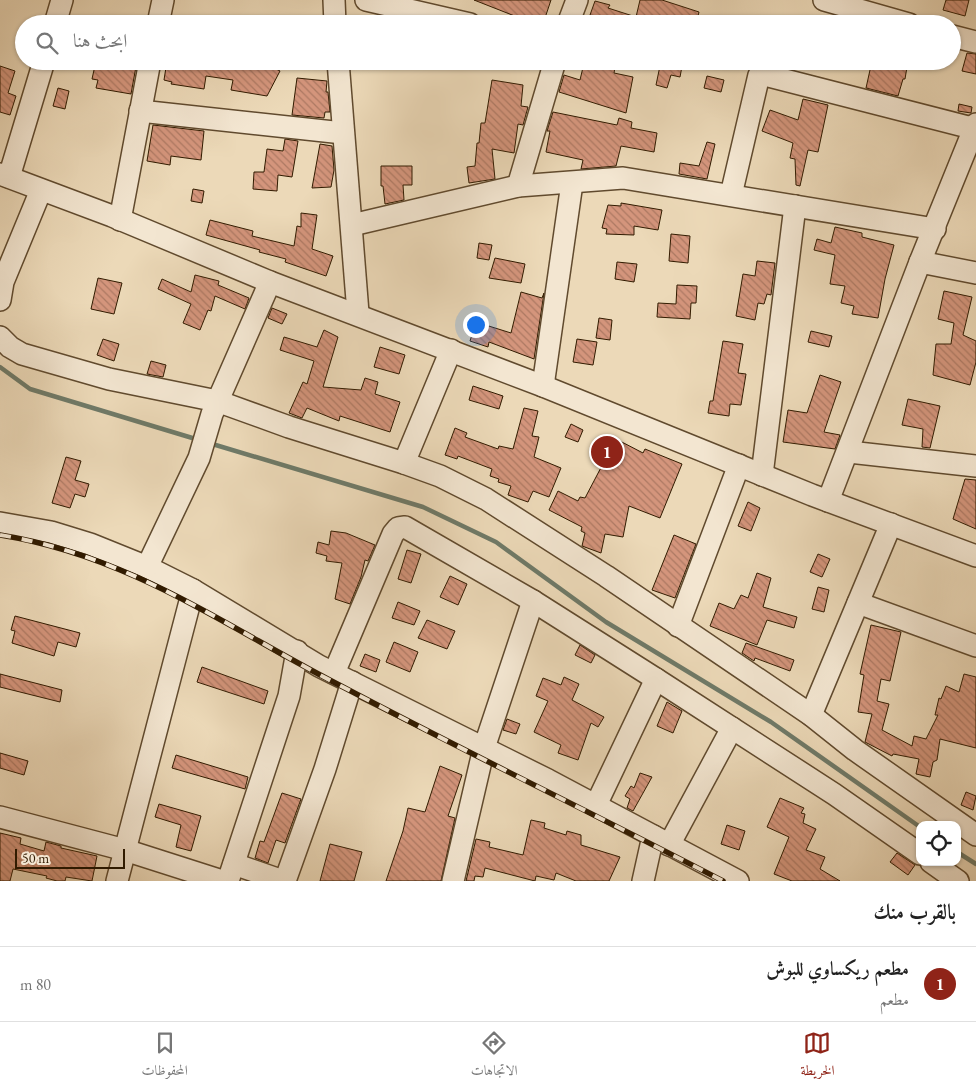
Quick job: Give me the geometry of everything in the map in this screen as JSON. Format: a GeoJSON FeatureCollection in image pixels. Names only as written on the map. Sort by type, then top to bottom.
{"type":"FeatureCollection","features":[{"type":"Feature","properties":{"kind":"street"},"geometry":{"type":"LineString","coordinates":[[58,15],[62,0]]}},
{"type":"Feature","properties":{"kind":"street"},"geometry":{"type":"LineString","coordinates":[[160,15],[163,0]]}},
{"type":"Feature","properties":{"kind":"street"},"geometry":{"type":"LineString","coordinates":[[334,0],[335,15]]}},
{"type":"Feature","properties":{"kind":"street"},"geometry":{"type":"LineString","coordinates":[[366,0],[431,15]]}},
{"type":"Feature","properties":{"kind":"street"},"geometry":{"type":"LineString","coordinates":[[571,15],[577,0]]}},
{"type":"Feature","properties":{"kind":"street"},"geometry":{"type":"LineString","coordinates":[[824,0],[878,15]]}},
{"type":"Feature","properties":{"kind":"street"},"geometry":{"type":"LineString","coordinates":[[961,38],[976,42]]}},
{"type":"Feature","properties":{"kind":"street"},"geometry":{"type":"LineString","coordinates":[[41,70],[5,176],[120,220],[270,282],[543,386],[828,501],[976,556]]}},
{"type":"Feature","properties":{"kind":"street"},"geometry":{"type":"LineString","coordinates":[[120,220],[148,70]]}},
{"type":"Feature","properties":{"kind":"street"},"geometry":{"type":"LineString","coordinates":[[339,70],[358,314]]}},
{"type":"Feature","properties":{"kind":"street"},"geometry":{"type":"LineString","coordinates":[[518,186],[551,70]]}},
{"type":"Feature","properties":{"kind":"street"},"geometry":{"type":"LineString","coordinates":[[730,195],[759,75],[975,127],[920,262],[849,452],[828,501]]}},
{"type":"Feature","properties":{"kind":"street"},"geometry":{"type":"LineString","coordinates":[[140,111],[343,133]]}},
{"type":"Feature","properties":{"kind":"street"},"geometry":{"type":"LineString","coordinates":[[352,225],[518,186],[623,178],[935,228]]}},
{"type":"Feature","properties":{"kind":"street"},"geometry":{"type":"LineString","coordinates":[[543,386],[572,183]]}},
{"type":"Feature","properties":{"kind":"street"},"geometry":{"type":"LineString","coordinates":[[0,300],[3,282],[41,190]]}},
{"type":"Feature","properties":{"kind":"street"},"geometry":{"type":"LineString","coordinates":[[762,474],[795,206]]}},
{"type":"Feature","properties":{"kind":"street"},"geometry":{"type":"LineString","coordinates":[[920,262],[976,273]]}},
{"type":"Feature","properties":{"kind":"street"},"geometry":{"type":"LineString","coordinates":[[147,567],[199,458],[215,408],[270,282]]}},
{"type":"Feature","properties":{"kind":"street"},"geometry":{"type":"LineString","coordinates":[[0,337],[10,347],[22,354],[289,427],[440,476],[486,499],[606,576],[811,715],[855,750],[976,835]]}},
{"type":"Feature","properties":{"kind":"street"},"geometry":{"type":"LineString","coordinates":[[404,463],[451,350]]}},
{"type":"Feature","properties":{"kind":"street"},"geometry":{"type":"LineString","coordinates":[[849,452],[976,466]]}},
{"type":"Feature","properties":{"kind":"street"},"geometry":{"type":"LineString","coordinates":[[678,626],[739,465]]}},
{"type":"Feature","properties":{"kind":"street"},"geometry":{"type":"LineString","coordinates":[[0,523],[51,532],[90,544],[147,567],[193,590],[343,677],[596,805],[738,881]]}},
{"type":"Feature","properties":{"kind":"street"},"geometry":{"type":"LineString","coordinates":[[811,715],[891,524]]}},
{"type":"Feature","properties":{"kind":"street"},"geometry":{"type":"LineString","coordinates":[[0,817],[228,876],[284,881],[325,769],[343,677],[398,528],[413,530],[533,600],[834,794],[916,851]]}},
{"type":"Feature","properties":{"kind":"street"},"geometry":{"type":"LineString","coordinates":[[117,881],[193,590]]}},
{"type":"Feature","properties":{"kind":"street"},"geometry":{"type":"LineString","coordinates":[[453,881],[484,748],[533,600]]}},
{"type":"Feature","properties":{"kind":"street"},"geometry":{"type":"LineString","coordinates":[[858,604],[976,646]]}},
{"type":"Feature","properties":{"kind":"street"},"geometry":{"type":"LineString","coordinates":[[228,876],[289,696],[297,651]]}},
{"type":"Feature","properties":{"kind":"street"},"geometry":{"type":"LineString","coordinates":[[596,805],[656,679]]}},
{"type":"Feature","properties":{"kind":"street"},"geometry":{"type":"LineString","coordinates":[[643,881],[661,840],[732,728]]}},
{"type":"Feature","properties":{"kind":"street"},"geometry":{"type":"LineString","coordinates":[[937,866],[958,881]]}},
{"type":"Feature","properties":{"kind":"building"},"geometry":{"type":"Polygon","coordinates":[[[474,0],[551,0],[546,15],[512,15],[474,0]]]}},
{"type":"Feature","properties":{"kind":"building"},"geometry":{"type":"Polygon","coordinates":[[[640,0],[662,0],[699,12],[698,15],[636,15],[640,0]]]}},
{"type":"Feature","properties":{"kind":"building"},"geometry":{"type":"Polygon","coordinates":[[[946,0],[969,0],[965,16],[943,10],[946,0]]]}},
{"type":"Feature","properties":{"kind":"building"},"geometry":{"type":"Polygon","coordinates":[[[595,1],[610,5],[608,8],[630,15],[590,15],[595,1]]]}},
{"type":"Feature","properties":{"kind":"building"},"geometry":{"type":"Polygon","coordinates":[[[967,53],[976,54],[976,74],[962,71],[967,53]]]}},
{"type":"Feature","properties":{"kind":"building"},"geometry":{"type":"Polygon","coordinates":[[[0,66],[15,71],[8,93],[16,96],[10,115],[0,112],[0,66]]]}},
{"type":"Feature","properties":{"kind":"building"},"geometry":{"type":"Polygon","coordinates":[[[94,70],[135,70],[131,94],[96,88],[98,80],[92,79],[94,70]]]}},
{"type":"Feature","properties":{"kind":"building"},"geometry":{"type":"Polygon","coordinates":[[[166,70],[280,71],[267,96],[231,90],[233,80],[206,76],[204,89],[171,84],[172,82],[164,80],[166,70]]]}},
{"type":"Feature","properties":{"kind":"building"},"geometry":{"type":"Polygon","coordinates":[[[582,70],[614,70],[614,73],[633,77],[626,113],[559,92],[564,75],[580,80],[582,70]]]}},
{"type":"Feature","properties":{"kind":"building"},"geometry":{"type":"Polygon","coordinates":[[[659,70],[681,70],[680,77],[671,75],[667,88],[656,85],[659,70]]]}},
{"type":"Feature","properties":{"kind":"building"},"geometry":{"type":"Polygon","coordinates":[[[870,70],[906,70],[898,96],[866,88],[870,70]]]}},
{"type":"Feature","properties":{"kind":"building"},"geometry":{"type":"Polygon","coordinates":[[[707,76],[724,80],[721,92],[704,88],[707,76]]]}},
{"type":"Feature","properties":{"kind":"building"},"geometry":{"type":"Polygon","coordinates":[[[297,78],[327,81],[326,92],[328,92],[330,112],[325,112],[324,118],[292,115],[297,78]]]}},
{"type":"Feature","properties":{"kind":"building"},"geometry":{"type":"Polygon","coordinates":[[[492,80],[523,85],[521,106],[528,107],[523,125],[518,124],[514,153],[492,149],[495,179],[469,183],[467,167],[475,166],[477,143],[479,143],[481,123],[485,123],[492,80]]]}},
{"type":"Feature","properties":{"kind":"building"},"geometry":{"type":"Polygon","coordinates":[[[58,88],[69,91],[65,109],[53,106],[58,88]]]}},
{"type":"Feature","properties":{"kind":"building"},"geometry":{"type":"Polygon","coordinates":[[[803,99],[828,105],[818,152],[808,150],[800,186],[796,185],[795,159],[790,158],[793,143],[762,131],[770,110],[798,120],[803,99]]]}},
{"type":"Feature","properties":{"kind":"building"},"geometry":{"type":"Polygon","coordinates":[[[959,104],[972,107],[971,113],[958,111],[959,104]]]}},
{"type":"Feature","properties":{"kind":"building"},"geometry":{"type":"Polygon","coordinates":[[[553,112],[617,125],[619,118],[632,122],[631,128],[657,133],[654,152],[621,146],[616,166],[581,169],[583,160],[546,152],[550,131],[547,131],[553,112]]]}},
{"type":"Feature","properties":{"kind":"building"},"geometry":{"type":"Polygon","coordinates":[[[153,125],[204,131],[201,160],[171,156],[170,165],[147,161],[153,125]]]}},
{"type":"Feature","properties":{"kind":"building"},"geometry":{"type":"Polygon","coordinates":[[[285,139],[298,141],[292,177],[278,175],[277,191],[253,189],[254,172],[264,172],[267,149],[283,151],[285,139]]]}},
{"type":"Feature","properties":{"kind":"building"},"geometry":{"type":"Polygon","coordinates":[[[707,142],[715,144],[707,179],[679,174],[680,163],[699,166],[707,142]]]}},
{"type":"Feature","properties":{"kind":"building"},"geometry":{"type":"Polygon","coordinates":[[[320,144],[332,146],[334,170],[331,187],[312,188],[320,144]]]}},
{"type":"Feature","properties":{"kind":"building"},"geometry":{"type":"Polygon","coordinates":[[[381,166],[412,166],[412,185],[403,185],[404,200],[385,204],[383,186],[381,186],[381,166]]]}},
{"type":"Feature","properties":{"kind":"building"},"geometry":{"type":"Polygon","coordinates":[[[193,189],[204,191],[202,203],[191,201],[193,189]]]}},
{"type":"Feature","properties":{"kind":"building"},"geometry":{"type":"Polygon","coordinates":[[[621,203],[662,210],[658,230],[634,226],[634,235],[606,234],[607,229],[602,228],[608,205],[621,206],[621,203]]]}},
{"type":"Feature","properties":{"kind":"building"},"geometry":{"type":"Polygon","coordinates":[[[301,213],[317,215],[312,249],[333,256],[326,276],[285,262],[286,259],[259,252],[260,250],[206,235],[210,220],[253,231],[252,236],[294,246],[297,226],[301,227],[301,213]]]}},
{"type":"Feature","properties":{"kind":"building"},"geometry":{"type":"Polygon","coordinates":[[[835,227],[862,233],[862,237],[894,245],[885,279],[878,318],[852,314],[854,306],[841,303],[845,286],[830,284],[835,255],[814,250],[817,239],[831,243],[835,227]]]}},
{"type":"Feature","properties":{"kind":"building"},"geometry":{"type":"Polygon","coordinates":[[[671,234],[690,236],[688,263],[669,261],[671,234]]]}},
{"type":"Feature","properties":{"kind":"building"},"geometry":{"type":"Polygon","coordinates":[[[479,243],[492,245],[489,260],[477,258],[479,243]]]}},
{"type":"Feature","properties":{"kind":"building"},"geometry":{"type":"Polygon","coordinates":[[[495,258],[525,264],[521,283],[489,278],[495,258]]]}},
{"type":"Feature","properties":{"kind":"building"},"geometry":{"type":"Polygon","coordinates":[[[757,261],[775,263],[771,295],[767,294],[764,304],[758,303],[755,320],[736,316],[743,274],[755,276],[757,261]]]}},
{"type":"Feature","properties":{"kind":"building"},"geometry":{"type":"Polygon","coordinates":[[[617,262],[637,264],[634,282],[615,279],[617,262]]]}},
{"type":"Feature","properties":{"kind":"building"},"geometry":{"type":"Polygon","coordinates":[[[195,275],[219,281],[218,285],[249,298],[245,309],[215,296],[211,311],[208,310],[200,330],[183,323],[191,304],[158,289],[162,279],[191,292],[195,275]]]}},
{"type":"Feature","properties":{"kind":"building"},"geometry":{"type":"Polygon","coordinates":[[[98,278],[122,283],[114,314],[91,309],[98,278]]]}},
{"type":"Feature","properties":{"kind":"building"},"geometry":{"type":"Polygon","coordinates":[[[677,285],[697,286],[696,303],[691,303],[690,319],[657,317],[658,303],[676,304],[677,285]]]}},
{"type":"Feature","properties":{"kind":"building"},"geometry":{"type":"Polygon","coordinates":[[[944,291],[972,297],[963,335],[976,341],[976,362],[970,385],[933,375],[936,344],[951,344],[954,323],[938,319],[944,291]]]}},
{"type":"Feature","properties":{"kind":"building"},"geometry":{"type":"Polygon","coordinates":[[[521,292],[542,298],[544,293],[534,359],[489,342],[488,347],[470,341],[476,322],[511,333],[521,292]]]}},
{"type":"Feature","properties":{"kind":"building"},"geometry":{"type":"Polygon","coordinates":[[[272,308],[287,314],[282,324],[268,318],[272,308]]]}},
{"type":"Feature","properties":{"kind":"building"},"geometry":{"type":"Polygon","coordinates":[[[599,318],[612,320],[610,340],[596,338],[599,318]]]}},
{"type":"Feature","properties":{"kind":"building"},"geometry":{"type":"Polygon","coordinates":[[[324,330],[338,337],[323,387],[361,390],[365,378],[378,382],[375,394],[400,402],[390,432],[340,416],[339,421],[307,408],[302,418],[289,413],[303,382],[307,384],[314,361],[280,350],[284,337],[317,347],[324,330]]]}},
{"type":"Feature","properties":{"kind":"building"},"geometry":{"type":"Polygon","coordinates":[[[811,331],[832,336],[829,347],[808,342],[811,331]]]}},
{"type":"Feature","properties":{"kind":"building"},"geometry":{"type":"Polygon","coordinates":[[[103,339],[119,344],[114,361],[97,355],[103,339]]]}},
{"type":"Feature","properties":{"kind":"building"},"geometry":{"type":"Polygon","coordinates":[[[577,339],[597,342],[593,365],[573,362],[577,339]]]}},
{"type":"Feature","properties":{"kind":"building"},"geometry":{"type":"Polygon","coordinates":[[[723,341],[743,344],[738,373],[746,374],[741,405],[730,404],[729,416],[708,413],[710,401],[713,401],[723,341]]]}},
{"type":"Feature","properties":{"kind":"building"},"geometry":{"type":"Polygon","coordinates":[[[380,347],[405,355],[399,374],[374,367],[380,347]]]}},
{"type":"Feature","properties":{"kind":"building"},"geometry":{"type":"Polygon","coordinates":[[[151,361],[166,365],[163,377],[147,374],[151,361]]]}},
{"type":"Feature","properties":{"kind":"building"},"geometry":{"type":"Polygon","coordinates":[[[820,375],[841,382],[824,432],[840,435],[835,449],[783,442],[788,410],[807,413],[820,375]]]}},
{"type":"Feature","properties":{"kind":"building"},"geometry":{"type":"Polygon","coordinates":[[[473,386],[503,396],[499,409],[469,400],[473,386]]]}},
{"type":"Feature","properties":{"kind":"building"},"geometry":{"type":"Polygon","coordinates":[[[908,399],[940,406],[930,448],[922,447],[923,429],[902,425],[908,399]]]}},
{"type":"Feature","properties":{"kind":"building"},"geometry":{"type":"Polygon","coordinates":[[[524,408],[538,411],[532,436],[539,437],[534,457],[561,468],[549,497],[533,491],[528,502],[508,495],[511,486],[498,482],[499,479],[490,476],[492,469],[458,456],[457,459],[445,455],[455,428],[467,433],[465,437],[498,449],[499,446],[513,449],[524,408]]]}},
{"type":"Feature","properties":{"kind":"building"},"geometry":{"type":"Polygon","coordinates":[[[571,424],[583,430],[578,442],[565,437],[571,424]]]}},
{"type":"Feature","properties":{"kind":"building"},"geometry":{"type":"Polygon","coordinates":[[[616,439],[643,453],[645,449],[682,464],[660,518],[629,506],[623,537],[605,534],[601,553],[582,546],[585,533],[581,531],[582,527],[549,510],[558,491],[578,501],[580,497],[585,498],[616,439]]]}},
{"type":"Feature","properties":{"kind":"building"},"geometry":{"type":"Polygon","coordinates":[[[66,457],[81,461],[75,480],[89,484],[85,497],[75,494],[70,508],[52,503],[66,457]]]}},
{"type":"Feature","properties":{"kind":"building"},"geometry":{"type":"Polygon","coordinates":[[[965,479],[976,480],[976,529],[953,519],[965,479]]]}},
{"type":"Feature","properties":{"kind":"building"},"geometry":{"type":"Polygon","coordinates":[[[748,502],[760,508],[751,531],[738,526],[748,502]]]}},
{"type":"Feature","properties":{"kind":"building"},"geometry":{"type":"Polygon","coordinates":[[[331,531],[346,533],[375,545],[368,561],[365,560],[361,577],[350,604],[335,599],[342,563],[326,561],[327,556],[316,553],[318,542],[329,545],[331,531]]]}},
{"type":"Feature","properties":{"kind":"building"},"geometry":{"type":"Polygon","coordinates":[[[674,535],[696,544],[675,598],[652,590],[674,535]]]}},
{"type":"Feature","properties":{"kind":"building"},"geometry":{"type":"Polygon","coordinates":[[[407,550],[421,554],[411,583],[398,579],[407,550]]]}},
{"type":"Feature","properties":{"kind":"building"},"geometry":{"type":"Polygon","coordinates":[[[818,554],[830,559],[822,577],[810,572],[818,554]]]}},
{"type":"Feature","properties":{"kind":"building"},"geometry":{"type":"Polygon","coordinates":[[[757,573],[771,578],[763,607],[797,617],[794,628],[767,620],[757,645],[710,626],[719,603],[734,609],[741,595],[748,598],[757,573]]]}},
{"type":"Feature","properties":{"kind":"building"},"geometry":{"type":"Polygon","coordinates":[[[450,576],[467,584],[458,605],[440,597],[450,576]]]}},
{"type":"Feature","properties":{"kind":"building"},"geometry":{"type":"Polygon","coordinates":[[[818,587],[829,590],[824,612],[812,609],[818,587]]]}},
{"type":"Feature","properties":{"kind":"building"},"geometry":{"type":"Polygon","coordinates":[[[398,602],[420,611],[414,625],[392,618],[398,602]]]}},
{"type":"Feature","properties":{"kind":"building"},"geometry":{"type":"Polygon","coordinates":[[[15,616],[80,633],[76,647],[58,642],[54,656],[12,643],[15,631],[11,630],[15,616]]]}},
{"type":"Feature","properties":{"kind":"building"},"geometry":{"type":"Polygon","coordinates":[[[427,620],[455,631],[447,649],[418,638],[427,620]]]}},
{"type":"Feature","properties":{"kind":"building"},"geometry":{"type":"Polygon","coordinates":[[[871,625],[901,632],[890,681],[881,679],[877,701],[889,704],[882,730],[912,746],[914,736],[926,739],[938,715],[935,715],[939,698],[941,699],[946,686],[959,692],[964,674],[976,677],[976,748],[940,739],[937,760],[933,762],[930,777],[916,774],[919,759],[893,754],[892,756],[865,742],[872,714],[858,712],[864,675],[860,674],[871,625]]]}},
{"type":"Feature","properties":{"kind":"building"},"geometry":{"type":"Polygon","coordinates":[[[394,642],[418,652],[410,672],[386,662],[394,642]]]}},
{"type":"Feature","properties":{"kind":"building"},"geometry":{"type":"Polygon","coordinates":[[[746,643],[794,660],[790,671],[755,658],[754,661],[742,653],[746,643]]]}},
{"type":"Feature","properties":{"kind":"building"},"geometry":{"type":"Polygon","coordinates":[[[580,645],[595,655],[591,663],[575,655],[580,645]]]}},
{"type":"Feature","properties":{"kind":"building"},"geometry":{"type":"Polygon","coordinates":[[[365,654],[380,660],[376,672],[360,666],[365,654]]]}},
{"type":"Feature","properties":{"kind":"building"},"geometry":{"type":"Polygon","coordinates":[[[202,667],[268,691],[264,704],[197,682],[202,667]]]}},
{"type":"Feature","properties":{"kind":"building"},"geometry":{"type":"Polygon","coordinates":[[[0,674],[62,690],[60,702],[0,687],[0,674]]]}},
{"type":"Feature","properties":{"kind":"building"},"geometry":{"type":"Polygon","coordinates":[[[564,677],[579,684],[572,700],[604,717],[598,727],[591,723],[578,760],[558,753],[561,745],[534,732],[548,701],[536,696],[543,678],[561,685],[564,677]]]}},
{"type":"Feature","properties":{"kind":"building"},"geometry":{"type":"Polygon","coordinates":[[[667,702],[682,711],[673,733],[657,726],[667,702]]]}},
{"type":"Feature","properties":{"kind":"building"},"geometry":{"type":"Polygon","coordinates":[[[507,719],[520,724],[516,734],[503,730],[507,719]]]}},
{"type":"Feature","properties":{"kind":"building"},"geometry":{"type":"Polygon","coordinates":[[[0,753],[28,761],[24,775],[0,768],[0,753]]]}},
{"type":"Feature","properties":{"kind":"building"},"geometry":{"type":"Polygon","coordinates":[[[176,755],[248,777],[245,789],[172,768],[176,755]]]}},
{"type":"Feature","properties":{"kind":"building"},"geometry":{"type":"Polygon","coordinates":[[[440,766],[462,775],[448,816],[455,818],[441,881],[386,881],[403,831],[408,808],[425,812],[440,766]]]}},
{"type":"Feature","properties":{"kind":"building"},"geometry":{"type":"Polygon","coordinates":[[[640,773],[652,777],[633,811],[627,808],[630,799],[625,796],[631,786],[634,788],[640,773]]]}},
{"type":"Feature","properties":{"kind":"building"},"geometry":{"type":"Polygon","coordinates":[[[966,792],[976,796],[973,810],[961,805],[966,792]]]}},
{"type":"Feature","properties":{"kind":"building"},"geometry":{"type":"Polygon","coordinates":[[[282,793],[301,799],[285,843],[276,840],[268,863],[255,858],[260,841],[264,842],[282,793]]]}},
{"type":"Feature","properties":{"kind":"building"},"geometry":{"type":"Polygon","coordinates":[[[780,798],[804,808],[801,813],[805,814],[803,823],[816,829],[806,850],[825,857],[820,869],[840,881],[792,881],[774,874],[789,837],[767,827],[780,798]]]}},
{"type":"Feature","properties":{"kind":"building"},"geometry":{"type":"Polygon","coordinates":[[[159,804],[201,816],[191,851],[176,847],[181,825],[155,817],[159,804]]]}},
{"type":"Feature","properties":{"kind":"building"},"geometry":{"type":"Polygon","coordinates":[[[531,820],[545,823],[544,828],[566,835],[567,831],[581,835],[581,845],[620,857],[609,881],[576,881],[556,873],[554,880],[536,876],[535,881],[485,868],[483,877],[475,876],[474,881],[466,881],[476,839],[490,842],[489,847],[523,855],[531,820]]]}},
{"type":"Feature","properties":{"kind":"building"},"geometry":{"type":"Polygon","coordinates":[[[727,825],[745,831],[739,850],[721,844],[727,825]]]}},
{"type":"Feature","properties":{"kind":"building"},"geometry":{"type":"Polygon","coordinates":[[[0,833],[21,838],[20,844],[44,851],[46,842],[61,846],[61,848],[97,856],[92,881],[66,877],[65,881],[57,881],[46,878],[47,876],[13,869],[10,881],[0,881],[0,833]]]}},
{"type":"Feature","properties":{"kind":"building"},"geometry":{"type":"Polygon","coordinates":[[[330,844],[362,852],[354,881],[320,881],[330,844]]]}},
{"type":"Feature","properties":{"kind":"building"},"geometry":{"type":"Polygon","coordinates":[[[897,853],[915,865],[908,875],[890,862],[897,853]]]}},
{"type":"Feature","properties":{"kind":"waterway"},"geometry":{"type":"LineString","coordinates":[[0,367],[30,389],[199,440]]}},
{"type":"Feature","properties":{"kind":"waterway"},"geometry":{"type":"LineString","coordinates":[[209,443],[423,507],[496,542],[606,622],[771,722],[916,824]]}},
{"type":"Feature","properties":{"kind":"waterway"},"geometry":{"type":"LineString","coordinates":[[961,855],[976,864]]}},
{"type":"Feature","properties":{"kind":"railway"},"geometry":{"type":"LineString","coordinates":[[0,535],[48,545],[93,559],[137,577],[220,619],[392,713],[723,881]]}},
{"type":"Feature","properties":{"kind":"place","name":"مطعم ريكساوي للبوش"},"geometry":{"type":"Point","coordinates":[607,452]}}]}
